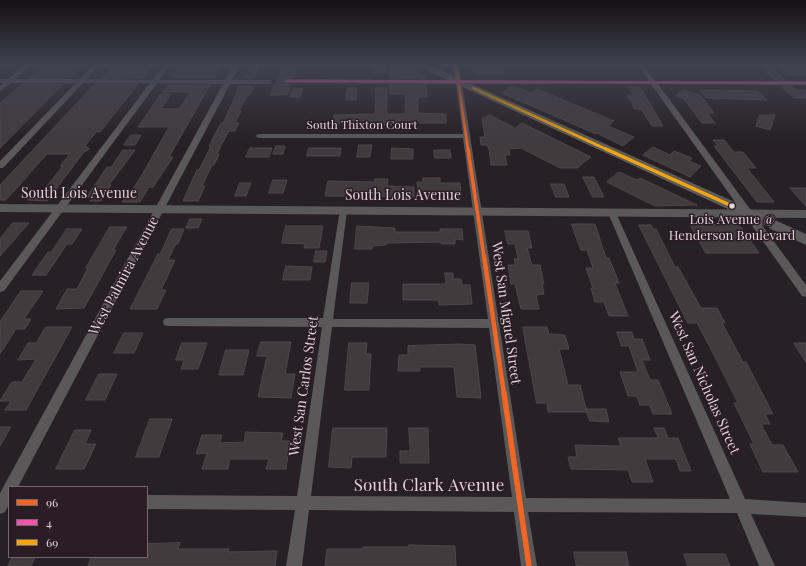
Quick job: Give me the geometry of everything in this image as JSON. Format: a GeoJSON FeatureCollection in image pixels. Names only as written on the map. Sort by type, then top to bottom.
{"type":"FeatureCollection","features":[{"type":"Feature","properties":{"kind":"main road"},"geometry":{"type":"LineString","coordinates":[[478,90],[806,240]]}},
{"type":"Feature","properties":{"kind":"street"},"geometry":{"type":"LineString","coordinates":[[0,166],[73,90]]}},
{"type":"Feature","properties":{"kind":"street"},"geometry":{"type":"LineString","coordinates":[[0,288],[148,90]]}},
{"type":"Feature","properties":{"kind":"street","name":"West Palmira Avenue"},"geometry":{"type":"LineString","coordinates":[[11,486],[223,90]]}},
{"type":"Feature","properties":{"kind":"street","name":"West San Miguel Street"},"geometry":{"type":"LineString","coordinates":[[459,90],[529,566]]}},
{"type":"Feature","properties":{"kind":"street"},"geometry":{"type":"LineString","coordinates":[[659,90],[747,214],[806,293]]}},
{"type":"Feature","properties":{"kind":"street","name":"South Thixton Court"},"geometry":{"type":"LineString","coordinates":[[259,136],[466,136]]}},
{"type":"Feature","properties":{"kind":"street","name":"South Lois Avenue"},"geometry":{"type":"LineString","coordinates":[[0,208],[806,214]]}},
{"type":"Feature","properties":{"kind":"street","name":"West San Carlos Street"},"geometry":{"type":"LineString","coordinates":[[294,566],[343,211]]}},
{"type":"Feature","properties":{"kind":"street","name":"West San Nicholas Street"},"geometry":{"type":"LineString","coordinates":[[612,213],[767,566]]}},
{"type":"Feature","properties":{"kind":"street"},"geometry":{"type":"LineString","coordinates":[[168,322],[493,324]]}},
{"type":"Feature","properties":{"kind":"street","name":"South Clark Avenue"},"geometry":{"type":"LineString","coordinates":[[148,502],[741,506],[806,510]]}},
{"type":"Feature","properties":{"kind":"building"},"geometry":{"type":"Polygon","coordinates":[[[15,90],[57,90],[0,148],[0,104],[15,90]]]}},
{"type":"Feature","properties":{"kind":"building"},"geometry":{"type":"Polygon","coordinates":[[[89,90],[133,90],[100,132],[96,132],[85,146],[90,149],[84,152],[47,201],[28,200],[36,191],[43,191],[63,166],[60,166],[70,154],[47,154],[6,200],[0,200],[0,185],[89,90]]]}},
{"type":"Feature","properties":{"kind":"building"},"geometry":{"type":"Polygon","coordinates":[[[164,90],[207,90],[169,157],[173,157],[153,187],[149,187],[140,202],[122,202],[128,193],[131,193],[169,127],[138,127],[161,94],[171,94],[161,109],[179,109],[191,92],[163,92],[164,90]]]}},
{"type":"Feature","properties":{"kind":"building"},"geometry":{"type":"Polygon","coordinates":[[[238,90],[252,90],[250,95],[247,95],[239,111],[241,111],[235,123],[239,123],[235,131],[229,131],[217,154],[219,154],[202,186],[205,186],[198,201],[183,201],[197,170],[199,170],[211,146],[209,146],[221,123],[223,123],[238,90]]]}},
{"type":"Feature","properties":{"kind":"building"},"geometry":{"type":"Polygon","coordinates":[[[273,90],[289,90],[287,95],[271,95],[273,90]]]}},
{"type":"Feature","properties":{"kind":"building"},"geometry":{"type":"Polygon","coordinates":[[[292,90],[302,90],[300,97],[290,97],[292,90]]]}},
{"type":"Feature","properties":{"kind":"building"},"geometry":{"type":"Polygon","coordinates":[[[348,90],[357,90],[356,100],[346,100],[348,90]]]}},
{"type":"Feature","properties":{"kind":"building"},"geometry":{"type":"Polygon","coordinates":[[[376,90],[387,90],[387,114],[405,114],[406,94],[390,94],[390,90],[426,90],[427,97],[418,97],[418,113],[446,114],[446,123],[392,123],[392,125],[382,125],[333,123],[334,115],[375,114],[376,90]]]}},
{"type":"Feature","properties":{"kind":"building"},"geometry":{"type":"Polygon","coordinates":[[[506,90],[525,90],[531,93],[535,90],[540,90],[614,121],[608,126],[634,137],[623,146],[597,133],[596,134],[502,93],[506,90]]]}},
{"type":"Feature","properties":{"kind":"building"},"geometry":{"type":"Polygon","coordinates":[[[631,90],[642,90],[663,126],[652,126],[641,109],[635,109],[627,95],[634,95],[631,90]]]}},
{"type":"Feature","properties":{"kind":"building"},"geometry":{"type":"Polygon","coordinates":[[[685,90],[701,96],[714,113],[707,113],[715,123],[702,123],[684,99],[676,96],[685,90]]]}},
{"type":"Feature","properties":{"kind":"building"},"geometry":{"type":"Polygon","coordinates":[[[700,90],[758,91],[767,100],[707,98],[700,90]]]}},
{"type":"Feature","properties":{"kind":"building"},"geometry":{"type":"Polygon","coordinates":[[[786,90],[806,90],[806,98],[794,98],[786,90]]]}},
{"type":"Feature","properties":{"kind":"building"},"geometry":{"type":"Polygon","coordinates":[[[490,115],[515,128],[522,123],[591,157],[577,168],[560,168],[521,148],[509,149],[510,155],[505,155],[507,165],[491,165],[489,149],[487,145],[481,145],[480,137],[485,137],[482,119],[490,115]]]}},
{"type":"Feature","properties":{"kind":"building"},"geometry":{"type":"Polygon","coordinates":[[[775,115],[770,130],[756,126],[759,116],[775,115]]]}},
{"type":"Feature","properties":{"kind":"building"},"geometry":{"type":"Polygon","coordinates":[[[131,135],[141,135],[135,145],[124,145],[131,135]]]}},
{"type":"Feature","properties":{"kind":"building"},"geometry":{"type":"Polygon","coordinates":[[[713,140],[724,140],[734,152],[743,152],[756,168],[747,168],[774,202],[757,202],[714,146],[718,146],[713,140]]]}},
{"type":"Feature","properties":{"kind":"building"},"geometry":{"type":"Polygon","coordinates":[[[359,145],[372,145],[370,157],[357,157],[359,145]]]}},
{"type":"Feature","properties":{"kind":"building"},"geometry":{"type":"Polygon","coordinates":[[[276,146],[285,146],[283,154],[273,154],[276,146]]]}},
{"type":"Feature","properties":{"kind":"building"},"geometry":{"type":"Polygon","coordinates":[[[653,147],[670,155],[674,151],[692,158],[689,161],[701,166],[690,177],[643,155],[653,147]]]}},
{"type":"Feature","properties":{"kind":"building"},"geometry":{"type":"Polygon","coordinates":[[[250,148],[272,148],[269,157],[246,157],[250,148]]]}},
{"type":"Feature","properties":{"kind":"building"},"geometry":{"type":"Polygon","coordinates":[[[309,148],[341,148],[340,156],[307,156],[309,148]]]}},
{"type":"Feature","properties":{"kind":"building"},"geometry":{"type":"Polygon","coordinates":[[[392,148],[413,149],[413,159],[391,159],[392,148]]]}},
{"type":"Feature","properties":{"kind":"building"},"geometry":{"type":"Polygon","coordinates":[[[123,150],[135,150],[109,185],[111,185],[101,201],[90,201],[93,197],[87,197],[107,167],[111,167],[123,150]]]}},
{"type":"Feature","properties":{"kind":"building"},"geometry":{"type":"Polygon","coordinates":[[[434,150],[450,150],[451,158],[435,158],[434,150]]]}},
{"type":"Feature","properties":{"kind":"building"},"geometry":{"type":"Polygon","coordinates":[[[619,172],[637,180],[640,178],[697,205],[655,206],[607,182],[619,172]]]}},
{"type":"Feature","properties":{"kind":"building"},"geometry":{"type":"Polygon","coordinates":[[[583,177],[594,177],[604,197],[593,197],[583,177]]]}},
{"type":"Feature","properties":{"kind":"building"},"geometry":{"type":"Polygon","coordinates":[[[423,178],[440,178],[440,183],[460,183],[461,197],[430,198],[429,193],[418,193],[417,182],[423,182],[423,178]]]}},
{"type":"Feature","properties":{"kind":"building"},"geometry":{"type":"Polygon","coordinates":[[[375,179],[388,179],[387,186],[414,187],[414,197],[325,196],[328,181],[375,182],[375,179]]]}},
{"type":"Feature","properties":{"kind":"building"},"geometry":{"type":"Polygon","coordinates":[[[273,180],[287,180],[283,193],[269,193],[273,180]]]}},
{"type":"Feature","properties":{"kind":"building"},"geometry":{"type":"Polygon","coordinates":[[[240,183],[251,183],[246,196],[235,196],[240,183]]]}},
{"type":"Feature","properties":{"kind":"building"},"geometry":{"type":"Polygon","coordinates":[[[551,184],[564,184],[569,197],[556,197],[551,184]]]}},
{"type":"Feature","properties":{"kind":"building"},"geometry":{"type":"Polygon","coordinates":[[[790,188],[806,188],[806,206],[790,188]]]}},
{"type":"Feature","properties":{"kind":"building"},"geometry":{"type":"Polygon","coordinates":[[[190,219],[202,219],[198,228],[186,228],[190,219]]]}},
{"type":"Feature","properties":{"kind":"building"},"geometry":{"type":"Polygon","coordinates":[[[13,223],[29,223],[0,256],[0,239],[13,223]]]}},
{"type":"Feature","properties":{"kind":"building"},"geometry":{"type":"Polygon","coordinates":[[[572,224],[595,224],[606,258],[609,258],[619,283],[615,283],[628,316],[609,316],[604,302],[595,302],[591,288],[593,288],[586,268],[593,268],[587,250],[581,250],[572,224]]]}},
{"type":"Feature","properties":{"kind":"building"},"geometry":{"type":"Polygon","coordinates":[[[690,224],[739,225],[759,253],[706,253],[690,224]]]}},
{"type":"Feature","properties":{"kind":"building"},"geometry":{"type":"Polygon","coordinates":[[[639,225],[651,225],[653,229],[656,229],[675,267],[678,267],[701,308],[717,308],[725,323],[722,323],[743,362],[746,362],[773,414],[765,414],[770,424],[761,424],[772,445],[783,445],[798,472],[763,472],[750,444],[754,444],[734,403],[738,403],[713,353],[697,323],[688,323],[639,225]]]}},
{"type":"Feature","properties":{"kind":"building"},"geometry":{"type":"Polygon","coordinates":[[[286,226],[323,226],[319,248],[304,248],[305,244],[282,243],[286,226]]]}},
{"type":"Feature","properties":{"kind":"building"},"geometry":{"type":"Polygon","coordinates":[[[357,226],[395,228],[395,232],[440,232],[440,229],[462,229],[463,240],[455,239],[455,244],[441,244],[441,242],[386,243],[386,245],[372,246],[372,249],[355,249],[357,226]]]}},
{"type":"Feature","properties":{"kind":"building"},"geometry":{"type":"Polygon","coordinates":[[[110,227],[127,227],[113,250],[116,250],[84,308],[56,309],[67,289],[77,289],[88,268],[86,268],[110,227]]]}},
{"type":"Feature","properties":{"kind":"building"},"geometry":{"type":"Polygon","coordinates":[[[67,229],[82,229],[72,244],[67,244],[46,275],[32,275],[48,252],[51,252],[67,229]]]}},
{"type":"Feature","properties":{"kind":"building"},"geometry":{"type":"Polygon","coordinates":[[[172,229],[184,229],[178,244],[176,244],[168,260],[175,260],[161,290],[166,290],[157,309],[130,309],[158,254],[160,254],[172,229]]]}},
{"type":"Feature","properties":{"kind":"building"},"geometry":{"type":"Polygon","coordinates":[[[505,231],[528,231],[532,248],[527,248],[532,265],[540,265],[544,284],[542,284],[544,294],[536,295],[539,309],[521,309],[515,284],[511,284],[508,265],[516,265],[514,259],[518,259],[515,244],[508,244],[505,231]]]}},
{"type":"Feature","properties":{"kind":"building"},"geometry":{"type":"Polygon","coordinates":[[[316,251],[327,251],[325,262],[314,262],[316,251]]]}},
{"type":"Feature","properties":{"kind":"building"},"geometry":{"type":"Polygon","coordinates":[[[286,266],[312,267],[310,280],[283,280],[286,266]]]}},
{"type":"Feature","properties":{"kind":"building"},"geometry":{"type":"Polygon","coordinates":[[[445,273],[453,273],[453,279],[461,279],[462,285],[470,285],[472,304],[439,305],[439,300],[403,300],[403,284],[446,284],[445,273]]]}},
{"type":"Feature","properties":{"kind":"building"},"geometry":{"type":"Polygon","coordinates":[[[352,283],[369,283],[367,303],[350,303],[352,283]]]}},
{"type":"Feature","properties":{"kind":"building"},"geometry":{"type":"Polygon","coordinates":[[[21,291],[43,291],[24,319],[31,319],[25,329],[16,329],[0,354],[0,322],[21,291]]]}},
{"type":"Feature","properties":{"kind":"building"},"geometry":{"type":"Polygon","coordinates":[[[46,327],[72,327],[26,410],[5,410],[11,401],[0,401],[12,382],[22,382],[36,359],[18,360],[28,343],[36,343],[46,327]]]}},
{"type":"Feature","properties":{"kind":"building"},"geometry":{"type":"Polygon","coordinates":[[[523,327],[547,327],[549,334],[565,335],[569,349],[559,349],[568,385],[580,385],[587,412],[548,412],[547,403],[537,403],[523,327]]]}},
{"type":"Feature","properties":{"kind":"building"},"geometry":{"type":"Polygon","coordinates":[[[617,332],[632,332],[634,339],[642,339],[650,360],[642,360],[650,380],[658,380],[672,414],[653,414],[650,405],[640,405],[637,396],[628,396],[620,372],[638,372],[629,346],[622,346],[617,332]]]}},
{"type":"Feature","properties":{"kind":"building"},"geometry":{"type":"Polygon","coordinates":[[[124,333],[143,333],[134,353],[114,353],[124,333]]]}},
{"type":"Feature","properties":{"kind":"building"},"geometry":{"type":"Polygon","coordinates":[[[261,342],[291,342],[285,374],[295,374],[291,398],[258,397],[267,356],[257,356],[261,342]]]}},
{"type":"Feature","properties":{"kind":"building"},"geometry":{"type":"Polygon","coordinates":[[[182,343],[207,343],[198,369],[181,369],[184,360],[176,360],[182,343]]]}},
{"type":"Feature","properties":{"kind":"building"},"geometry":{"type":"Polygon","coordinates":[[[349,343],[367,343],[366,354],[371,354],[369,390],[345,390],[349,343]]]}},
{"type":"Feature","properties":{"kind":"building"},"geometry":{"type":"Polygon","coordinates":[[[794,343],[806,343],[806,362],[794,343]]]}},
{"type":"Feature","properties":{"kind":"building"},"geometry":{"type":"Polygon","coordinates":[[[460,344],[475,345],[481,398],[457,397],[454,367],[420,367],[420,371],[398,371],[399,355],[408,355],[408,346],[460,344]]]}},
{"type":"Feature","properties":{"kind":"building"},"geometry":{"type":"Polygon","coordinates":[[[226,350],[249,350],[243,375],[219,375],[226,350]]]}},
{"type":"Feature","properties":{"kind":"building"},"geometry":{"type":"Polygon","coordinates":[[[99,374],[117,374],[105,400],[86,400],[99,374]]]}},
{"type":"Feature","properties":{"kind":"building"},"geometry":{"type":"Polygon","coordinates":[[[586,409],[606,409],[609,422],[590,421],[586,409]]]}},
{"type":"Feature","properties":{"kind":"building"},"geometry":{"type":"Polygon","coordinates":[[[150,419],[172,419],[159,457],[136,457],[150,419]]]}},
{"type":"Feature","properties":{"kind":"building"},"geometry":{"type":"Polygon","coordinates":[[[0,427],[11,427],[0,446],[0,427]]]}},
{"type":"Feature","properties":{"kind":"building"},"geometry":{"type":"Polygon","coordinates":[[[333,428],[387,428],[386,457],[352,457],[351,468],[329,467],[333,428]]]}},
{"type":"Feature","properties":{"kind":"building"},"geometry":{"type":"Polygon","coordinates":[[[409,428],[428,428],[429,463],[400,463],[400,451],[410,451],[409,428]]]}},
{"type":"Feature","properties":{"kind":"building"},"geometry":{"type":"Polygon","coordinates":[[[654,428],[664,428],[668,438],[678,438],[691,471],[680,471],[676,459],[645,459],[653,482],[632,482],[628,470],[571,469],[568,457],[577,457],[575,445],[621,446],[618,438],[658,438],[654,428]]]}},
{"type":"Feature","properties":{"kind":"building"},"geometry":{"type":"Polygon","coordinates":[[[75,430],[91,430],[85,444],[96,444],[84,469],[56,469],[75,430]]]}},
{"type":"Feature","properties":{"kind":"building"},"geometry":{"type":"Polygon","coordinates":[[[246,432],[283,433],[281,441],[290,441],[286,469],[266,469],[269,459],[230,459],[228,469],[202,469],[207,453],[196,454],[202,435],[222,435],[220,443],[244,442],[246,432]]]}},
{"type":"Feature","properties":{"kind":"building"},"geometry":{"type":"Polygon","coordinates":[[[180,543],[178,549],[229,549],[228,552],[277,551],[275,566],[88,566],[91,558],[148,558],[148,544],[180,543]]]}},
{"type":"Feature","properties":{"kind":"building"},"geometry":{"type":"Polygon","coordinates":[[[409,545],[455,546],[456,566],[325,566],[327,549],[409,547],[409,545]]]}},
{"type":"Feature","properties":{"kind":"building"},"geometry":{"type":"Polygon","coordinates":[[[574,552],[626,552],[629,566],[577,566],[574,552]]]}},
{"type":"Feature","properties":{"kind":"building"},"geometry":{"type":"Polygon","coordinates":[[[684,554],[725,554],[730,566],[688,566],[684,554]]]}},
{"type":"Feature","properties":{"kind":"building"},"geometry":{"type":"Polygon","coordinates":[[[12,558],[35,558],[31,566],[8,566],[12,558]]]}},
{"type":"Feature","properties":{"kind":"transit line","name":"96"},"geometry":{"type":"LineString","coordinates":[[460,90],[529,566]]}},
{"type":"Feature","properties":{"kind":"transit line","name":"69"},"geometry":{"type":"LineString","coordinates":[[478,90],[732,206]]}},
{"type":"Feature","properties":{"kind":"place","name":"Lois Avenue @ Henderson Boulevard"},"geometry":{"type":"Point","coordinates":[732,206]}}]}
